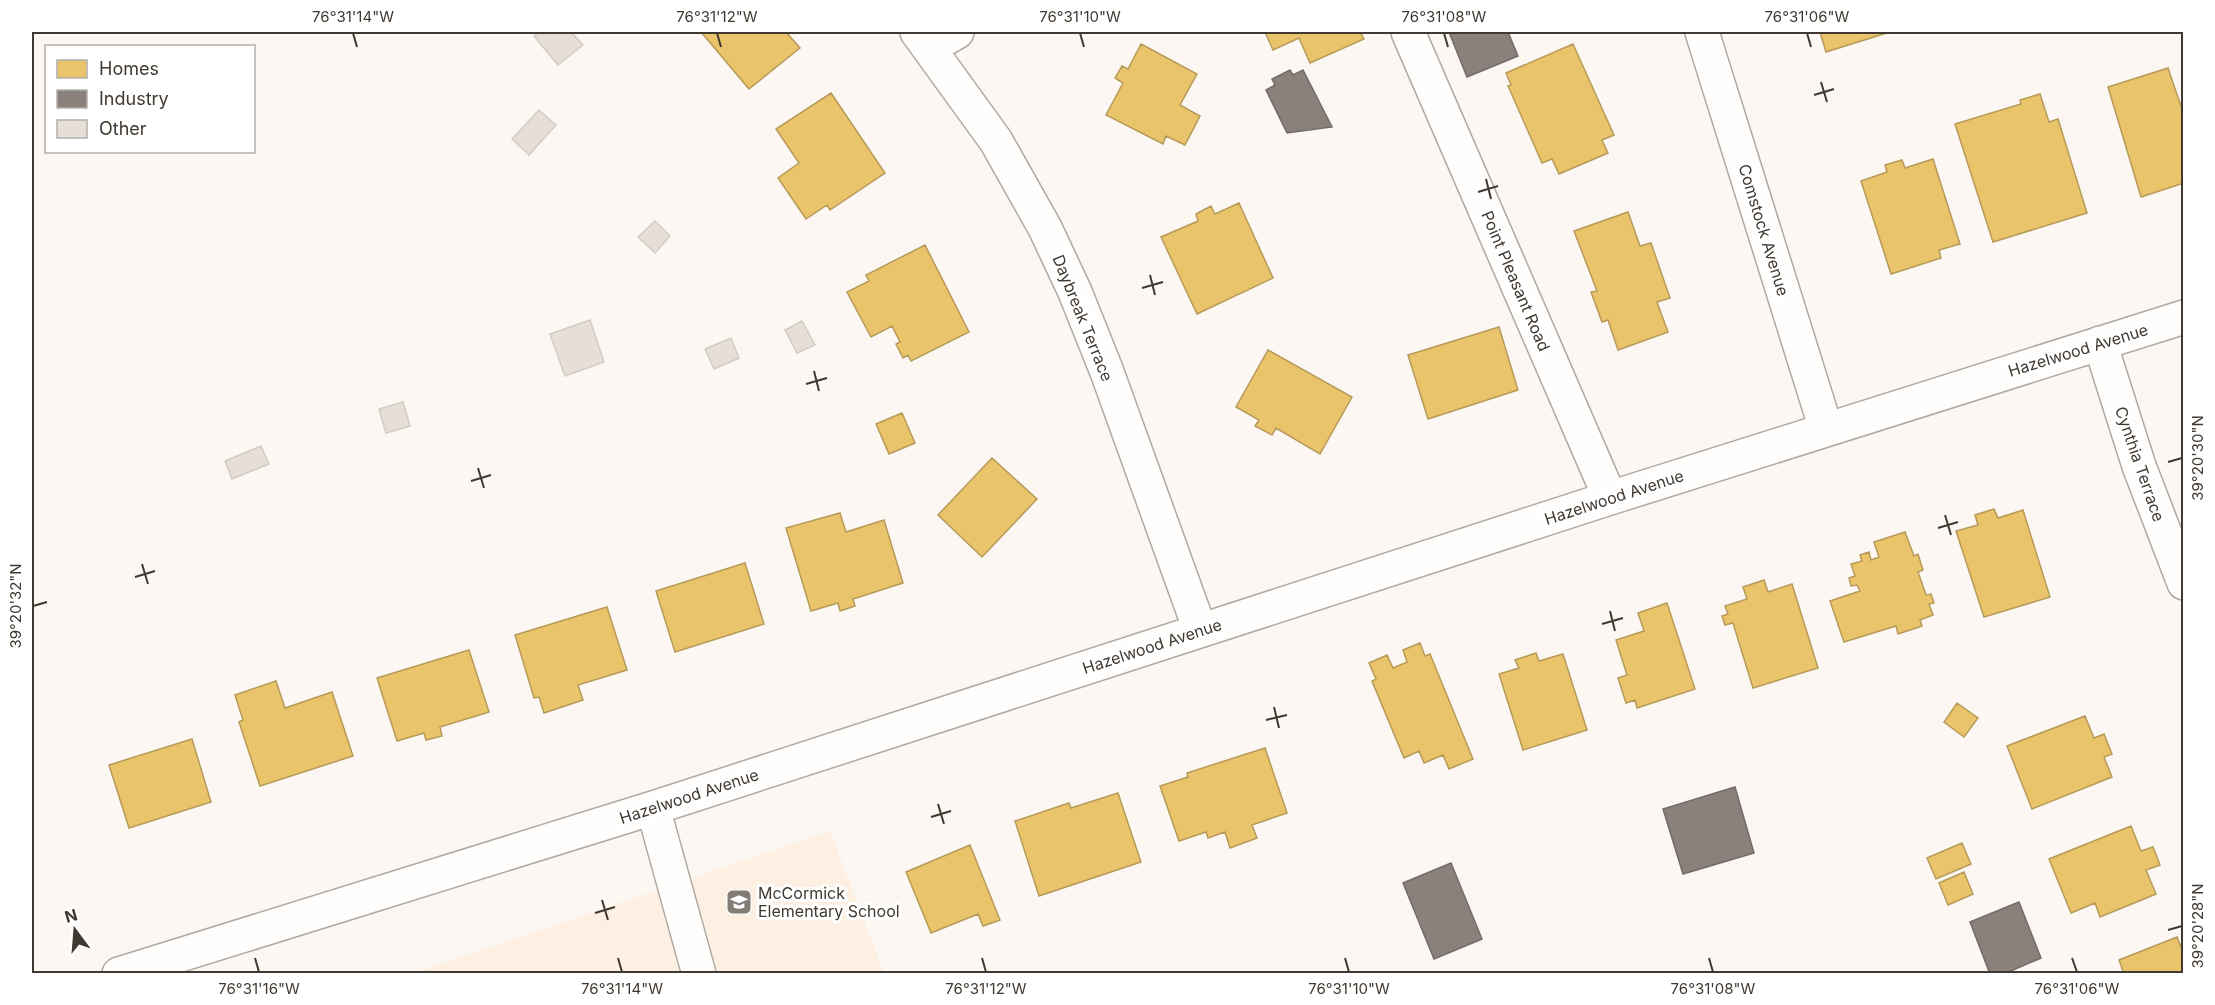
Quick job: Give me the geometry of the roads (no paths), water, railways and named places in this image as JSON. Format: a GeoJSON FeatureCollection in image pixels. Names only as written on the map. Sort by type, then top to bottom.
{"type":"FeatureCollection","features":[{"type":"Feature","properties":{"kind":"street"},"geometry":{"type":"LineString","coordinates":[[923,40],[957,32]]}},
{"type":"Feature","properties":{"kind":"street","name":"Point Pleasant Road"},"geometry":{"type":"LineString","coordinates":[[1408,32],[1610,498]]}},
{"type":"Feature","properties":{"kind":"street","name":"Comstock Avenue"},"geometry":{"type":"LineString","coordinates":[[1702,32],[1826,429]]}},
{"type":"Feature","properties":{"kind":"street","name":"Daybreak Terrace"},"geometry":{"type":"LineString","coordinates":[[923,40],[996,141],[1045,228],[1075,292],[1200,630]]}},
{"type":"Feature","properties":{"kind":"street","name":"Hazelwood Avenue"},"geometry":{"type":"LineString","coordinates":[[119,974],[653,808],[1610,498],[2184,317]]}},
{"type":"Feature","properties":{"kind":"street","name":"Cynthia Terrace"},"geometry":{"type":"LineString","coordinates":[[2100,343],[2139,466],[2184,583]]}},
{"type":"Feature","properties":{"kind":"street"},"geometry":{"type":"LineString","coordinates":[[653,808],[699,974]]}},
{"type":"Feature","properties":{"kind":"place","name":"McCormick Elementary School"},"geometry":{"type":"Point","coordinates":[739,902]}}]}
